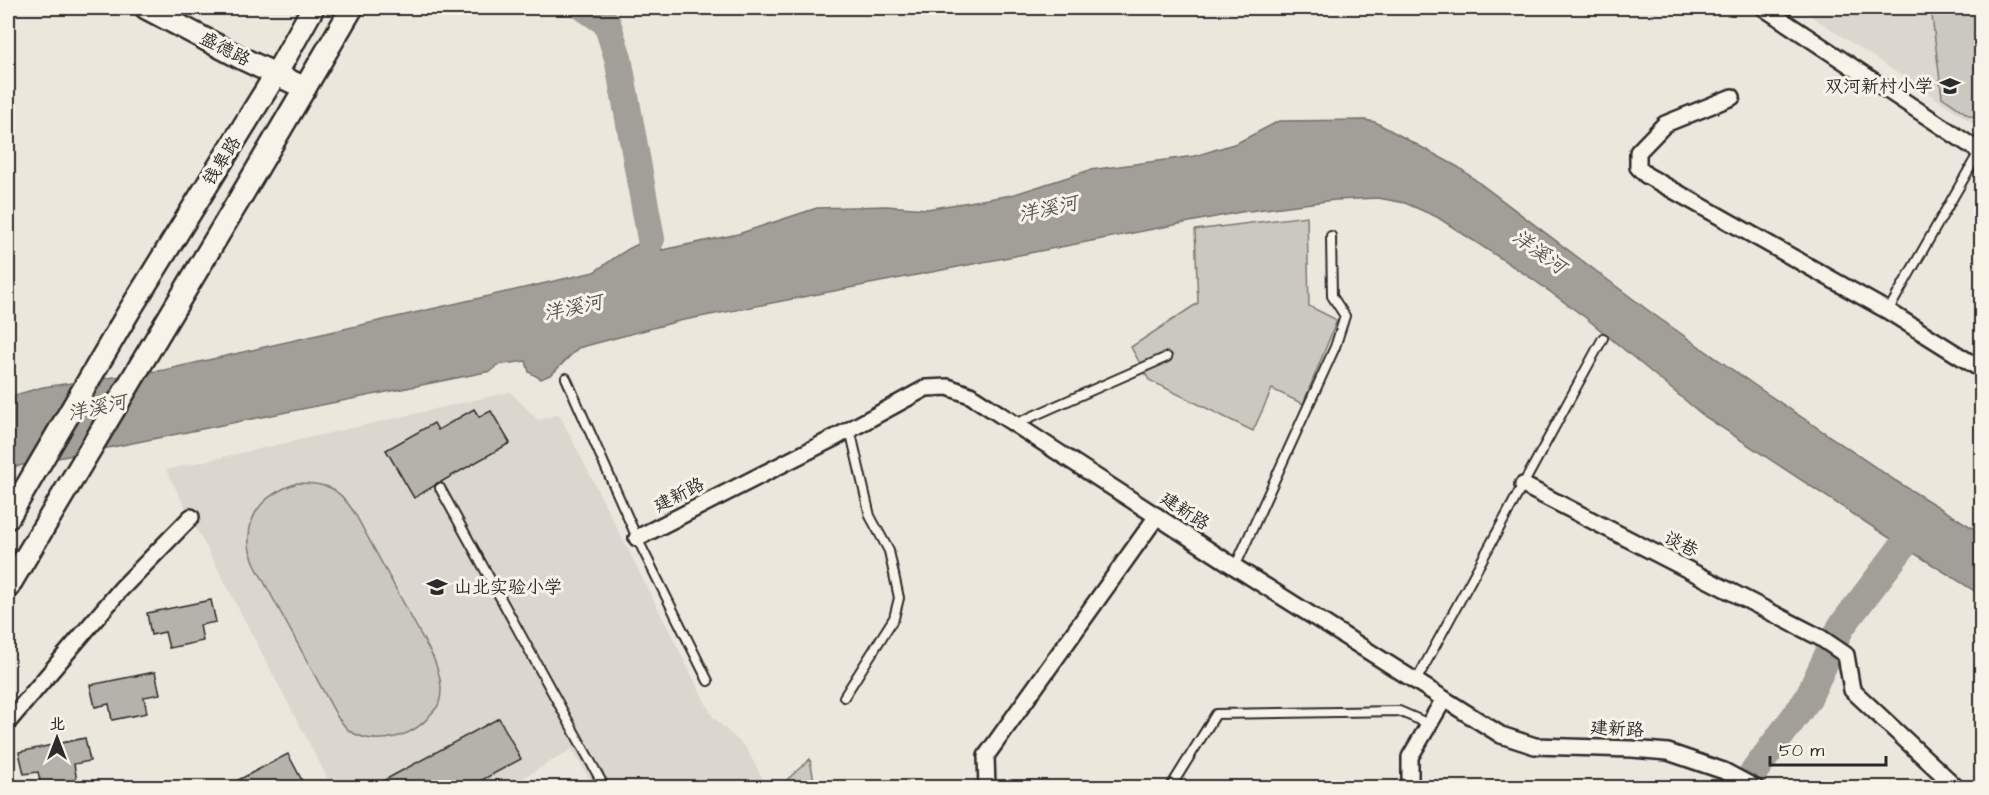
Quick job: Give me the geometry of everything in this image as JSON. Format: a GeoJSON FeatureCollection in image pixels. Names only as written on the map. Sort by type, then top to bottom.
{"type":"FeatureCollection","features":[{"type":"Feature","properties":{"kind":"main road","name":"盛德路"},"geometry":{"type":"LineString","coordinates":[[146,8],[243,59],[305,88]]}},
{"type":"Feature","properties":{"kind":"main road","name":"钱皋路"},"geometry":{"type":"LineString","coordinates":[[8,518],[128,313],[276,74],[313,8]]}},
{"type":"Feature","properties":{"kind":"main road","name":"钱皋路"},"geometry":{"type":"LineString","coordinates":[[8,586],[352,8]]}},
{"type":"Feature","properties":{"kind":"main road"},"geometry":{"type":"LineString","coordinates":[[207,185],[230,184],[239,200]]}},
{"type":"Feature","properties":{"kind":"street"},"geometry":{"type":"LineString","coordinates":[[1764,8],[1981,153]]}},
{"type":"Feature","properties":{"kind":"street"},"geometry":{"type":"LineString","coordinates":[[1732,97],[1665,124],[1638,152],[1638,167],[1646,176],[1888,310],[1982,370]]}},
{"type":"Feature","properties":{"kind":"street","name":"建新路"},"geometry":{"type":"LineString","coordinates":[[637,538],[926,388],[948,387],[970,395],[1235,567],[1501,735],[1535,746],[1668,752],[1724,771],[1756,788]]}},
{"type":"Feature","properties":{"kind":"street","name":"谈巷"},"geometry":{"type":"LineString","coordinates":[[1523,485],[1821,638],[1846,655],[1852,690],[1957,788]]}},
{"type":"Feature","properties":{"kind":"street"},"geometry":{"type":"LineString","coordinates":[[987,788],[986,756],[1157,516]]}},
{"type":"Feature","properties":{"kind":"street"},"geometry":{"type":"LineString","coordinates":[[8,722],[121,589],[191,518]]}},
{"type":"Feature","properties":{"kind":"street"},"geometry":{"type":"LineString","coordinates":[[1410,788],[1410,757],[1444,699]]}},
{"type":"Feature","properties":{"kind":"lane"},"geometry":{"type":"LineString","coordinates":[[1888,310],[1981,153]]}},
{"type":"Feature","properties":{"kind":"lane"},"geometry":{"type":"LineString","coordinates":[[1235,567],[1335,347],[1345,316],[1332,296],[1331,236]]}},
{"type":"Feature","properties":{"kind":"lane"},"geometry":{"type":"LineString","coordinates":[[1416,681],[1604,338]]}},
{"type":"Feature","properties":{"kind":"lane"},"geometry":{"type":"LineString","coordinates":[[1015,424],[1167,357]]}},
{"type":"Feature","properties":{"kind":"lane"},"geometry":{"type":"LineString","coordinates":[[566,378],[637,538],[708,681]]}},
{"type":"Feature","properties":{"kind":"lane"},"geometry":{"type":"LineString","coordinates":[[844,697],[894,618],[899,598],[889,551],[870,516],[850,429]]}},
{"type":"Feature","properties":{"kind":"lane"},"geometry":{"type":"LineString","coordinates":[[440,488],[606,788]]}},
{"type":"Feature","properties":{"kind":"lane"},"geometry":{"type":"LineString","coordinates":[[1170,788],[1216,714],[1399,711],[1430,724]]}},
{"type":"Feature","properties":{"kind":"shaded area","name":"双河新村小学"},"geometry":{"type":"Polygon","coordinates":[[[1812,8],[1981,8],[1981,128],[1808,14],[1812,8]]]}},
{"type":"Feature","properties":{"kind":"shaded area"},"geometry":{"type":"Polygon","coordinates":[[[1931,8],[1981,8],[1981,117],[1970,116],[1942,97],[1931,8]]]}},
{"type":"Feature","properties":{"kind":"shaded area"},"geometry":{"type":"Polygon","coordinates":[[[1307,216],[1309,306],[1337,320],[1303,404],[1272,389],[1253,431],[1149,380],[1131,347],[1198,303],[1195,230],[1307,216]]]}},
{"type":"Feature","properties":{"kind":"shaded area","name":"山北实验小学"},"geometry":{"type":"Polygon","coordinates":[[[510,392],[538,420],[559,414],[713,717],[746,748],[767,787],[594,787],[572,749],[508,787],[332,787],[166,470],[510,392]]]}},
{"type":"Feature","properties":{"kind":"shaded area"},"geometry":{"type":"Polygon","coordinates":[[[297,483],[324,485],[336,491],[348,503],[433,657],[441,686],[438,704],[424,722],[405,734],[372,739],[351,732],[346,727],[338,718],[256,567],[249,544],[249,532],[256,512],[277,492],[297,483]]]}},
{"type":"Feature","properties":{"kind":"shaded area"},"geometry":{"type":"Polygon","coordinates":[[[810,759],[815,787],[779,787],[810,759]]]}},
{"type":"Feature","properties":{"kind":"water","name":"洋溪河"},"geometry":{"type":"Polygon","coordinates":[[[1365,120],[1375,122],[1458,167],[1653,314],[1763,391],[1896,481],[1981,533],[1981,595],[1704,416],[1586,318],[1531,278],[1437,217],[1405,203],[1378,198],[1335,200],[1241,212],[679,321],[578,348],[552,374],[541,379],[529,372],[526,361],[497,365],[491,371],[8,468],[8,397],[43,387],[164,370],[594,272],[625,251],[651,240],[659,240],[662,250],[738,234],[817,208],[886,206],[927,209],[1012,195],[1090,170],[1195,156],[1237,143],[1279,121],[1365,120]]]}},
{"type":"Feature","properties":{"kind":"building"},"geometry":{"type":"Polygon","coordinates":[[[474,409],[479,417],[491,411],[510,443],[414,498],[386,450],[434,423],[438,430],[474,409]]]}},
{"type":"Feature","properties":{"kind":"building"},"geometry":{"type":"Polygon","coordinates":[[[211,600],[216,622],[200,625],[203,641],[169,648],[165,632],[151,635],[147,613],[211,600]]]}},
{"type":"Feature","properties":{"kind":"building"},"geometry":{"type":"Polygon","coordinates":[[[155,672],[160,694],[144,697],[147,713],[112,720],[109,704],[95,707],[90,685],[155,672]]]}},
{"type":"Feature","properties":{"kind":"building"},"geometry":{"type":"Polygon","coordinates":[[[499,718],[521,759],[467,788],[370,788],[499,718]]]}},
{"type":"Feature","properties":{"kind":"building"},"geometry":{"type":"Polygon","coordinates":[[[85,738],[90,761],[74,764],[77,781],[42,788],[38,772],[24,774],[19,752],[85,738]]]}},
{"type":"Feature","properties":{"kind":"building"},"geometry":{"type":"Polygon","coordinates":[[[288,754],[306,788],[223,788],[288,754]]]}},
{"type":"Feature","properties":{"kind":"waterway"},"geometry":{"type":"LineString","coordinates":[[585,8],[607,23],[618,58],[651,239]]}},
{"type":"Feature","properties":{"kind":"waterway"},"geometry":{"type":"LineString","coordinates":[[1742,788],[1807,700],[1841,627],[1918,526]]}},
{"type":"Feature","properties":{"kind":"place","name":"双河新村小学"},"geometry":{"type":"Point","coordinates":[1950,86]}},
{"type":"Feature","properties":{"kind":"place","name":"山北实验小学"},"geometry":{"type":"Point","coordinates":[437,587]}}]}
